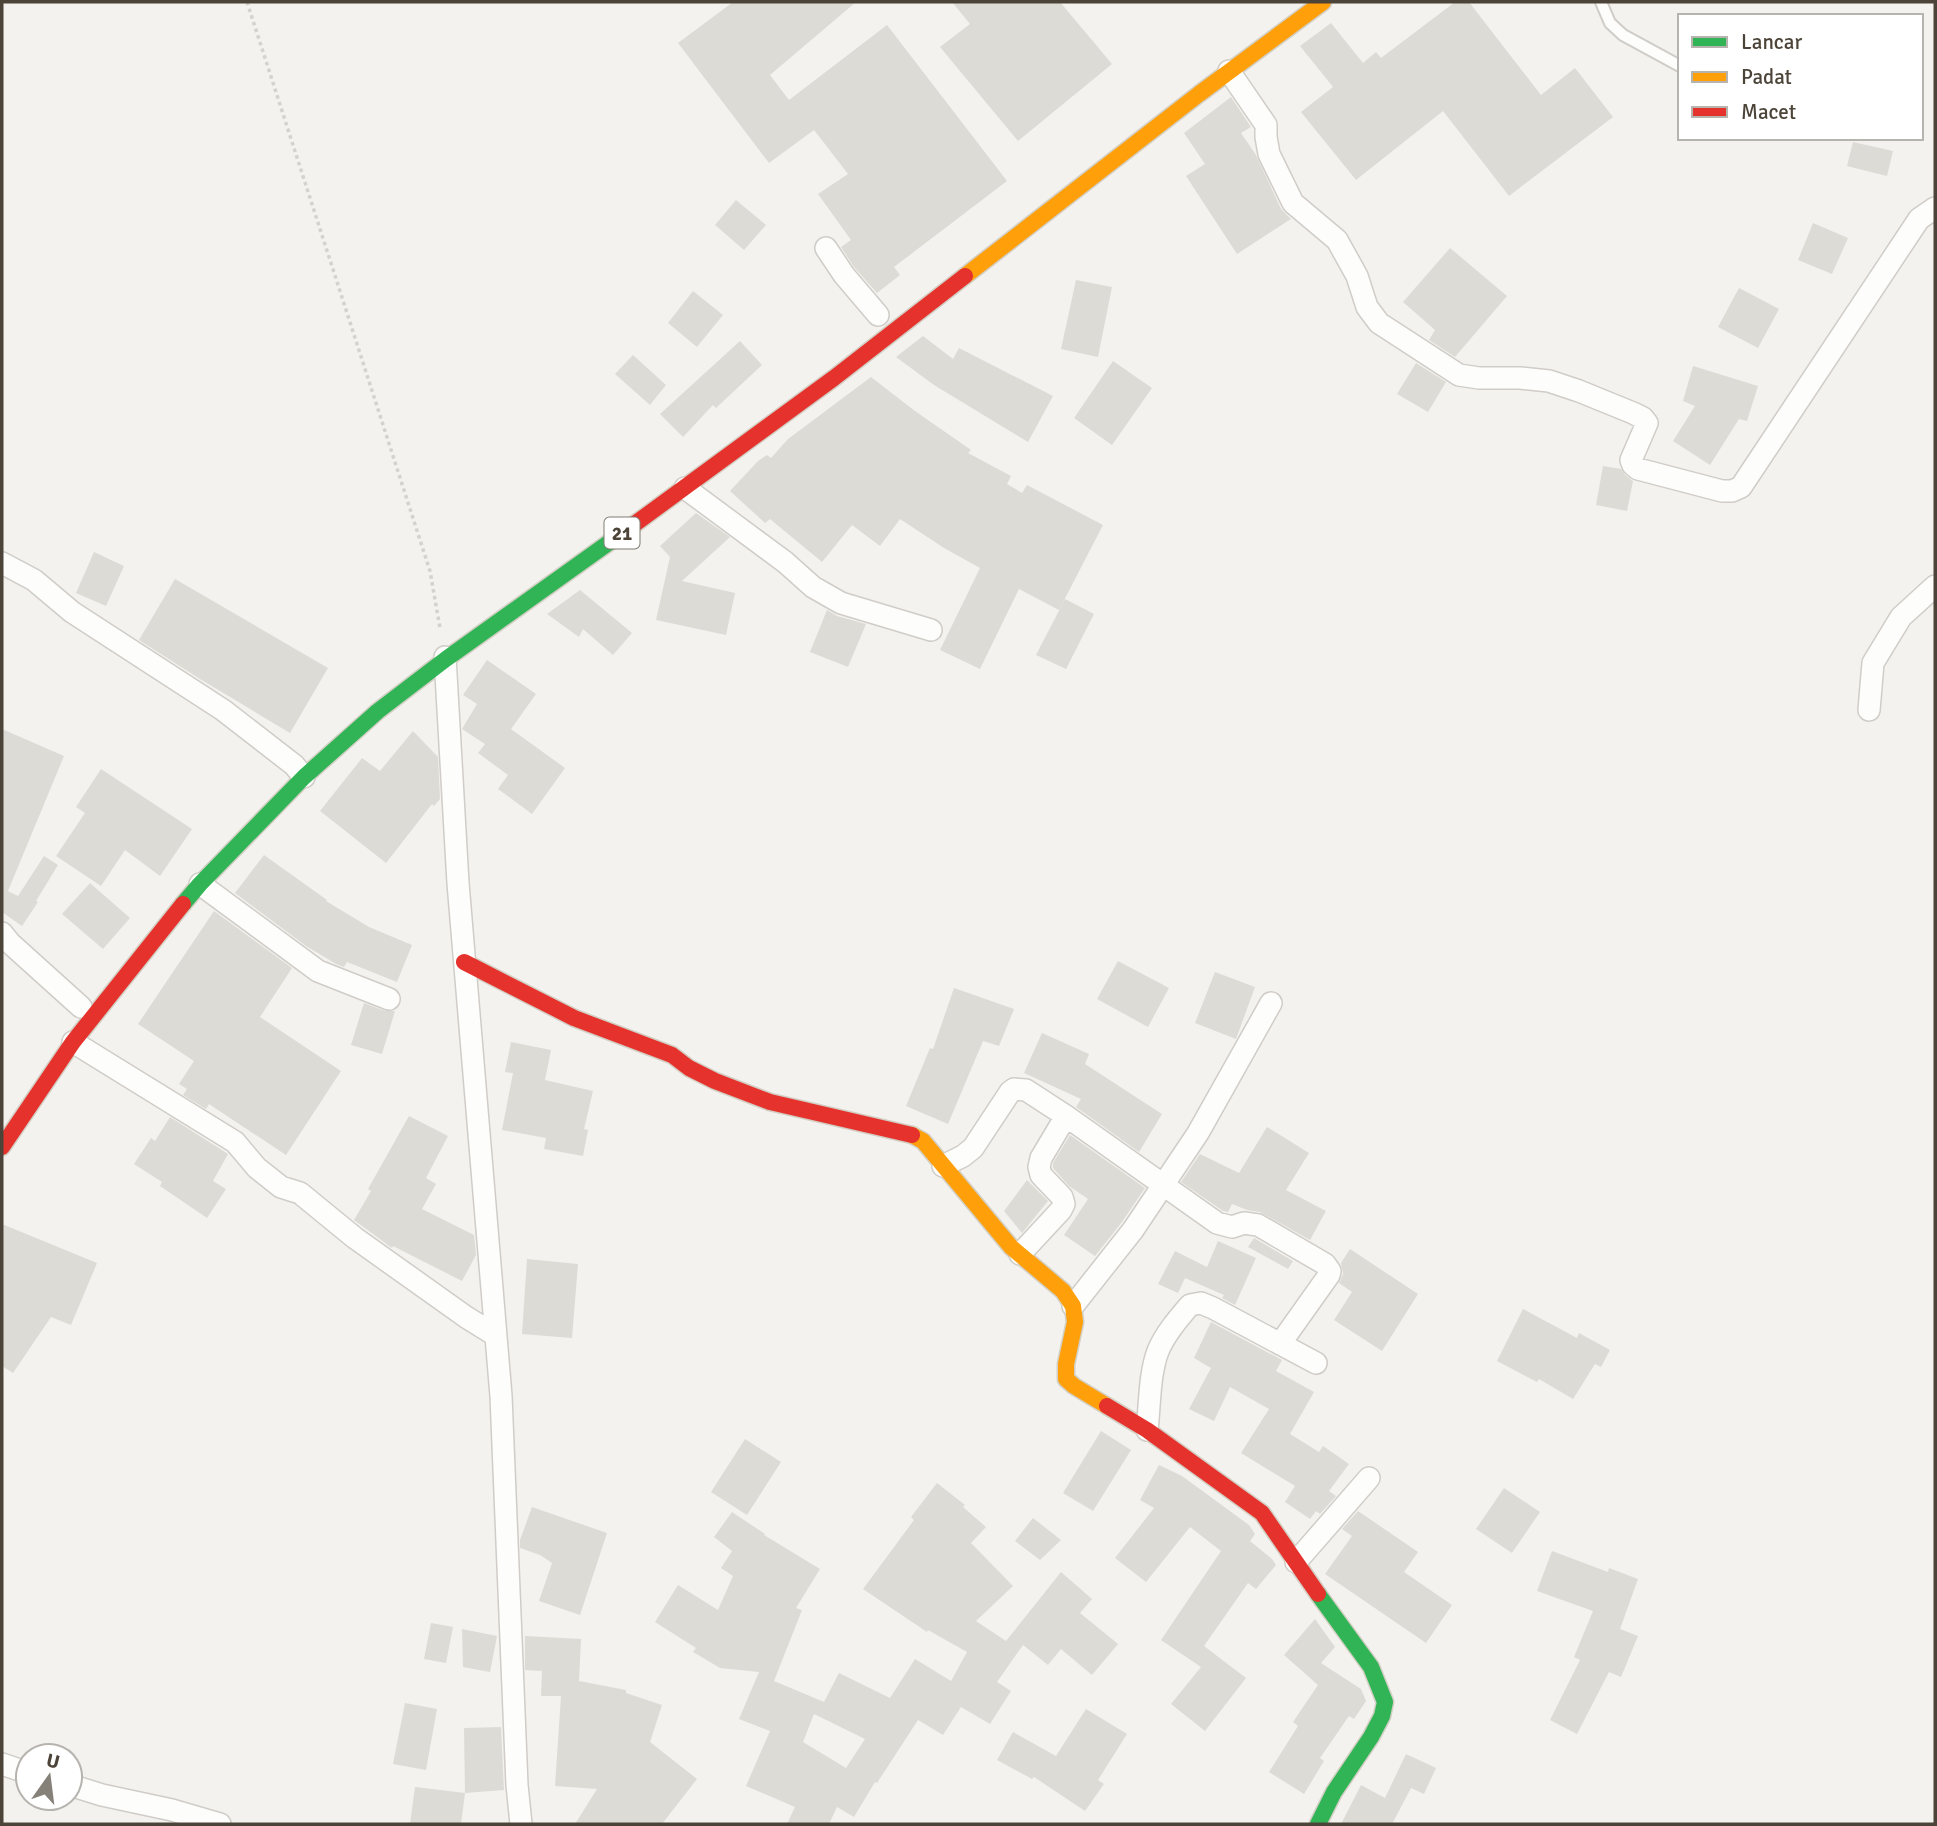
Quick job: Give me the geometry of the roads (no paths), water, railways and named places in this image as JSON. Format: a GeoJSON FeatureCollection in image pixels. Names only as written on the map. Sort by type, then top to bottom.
{"type":"FeatureCollection","features":[{"type":"Feature","properties":{"kind":"main road","name":"21"},"geometry":{"type":"LineString","coordinates":[[444,652],[685,488],[834,378],[1225,65],[1299,2]]}},
{"type":"Feature","properties":{"kind":"main road","name":"21"},"geometry":{"type":"LineString","coordinates":[[1135,124],[1323,2]]}},
{"type":"Feature","properties":{"kind":"main road","name":"21"},"geometry":{"type":"LineString","coordinates":[[2,1147],[73,1042],[158,934],[294,772],[378,710],[444,652],[677,477],[718,443]]}},
{"type":"Feature","properties":{"kind":"main road"},"geometry":{"type":"LineString","coordinates":[[464,962],[574,1018],[672,1055],[689,1068],[715,1081],[770,1101],[911,1134],[923,1141],[1011,1247],[1063,1291],[1073,1306],[1075,1322],[1066,1364],[1066,1379],[1147,1430],[1262,1513],[1371,1667],[1385,1702],[1382,1716],[1334,1792],[1318,1824]]}},
{"type":"Feature","properties":{"kind":"main road"},"geometry":{"type":"LineString","coordinates":[[2,1122],[85,1002]]}},
{"type":"Feature","properties":{"kind":"street"},"geometry":{"type":"LineString","coordinates":[[1225,65],[1266,125],[1269,154],[1293,203],[1338,240],[1357,276],[1367,307],[1379,323],[1460,375],[1549,382],[1633,413],[1647,423],[1631,460],[1633,465],[1722,492],[1741,487],[1919,219],[1935,208]]}},
{"type":"Feature","properties":{"kind":"street"},"geometry":{"type":"LineString","coordinates":[[826,248],[844,275],[879,314]]}},
{"type":"Feature","properties":{"kind":"street"},"geometry":{"type":"LineString","coordinates":[[685,488],[785,562],[813,587],[841,603],[931,630]]}},
{"type":"Feature","properties":{"kind":"street"},"geometry":{"type":"LineString","coordinates":[[2,563],[34,580],[72,612],[223,710],[294,772]]}},
{"type":"Feature","properties":{"kind":"street"},"geometry":{"type":"LineString","coordinates":[[1869,710],[1873,663],[1901,617],[1935,586]]}},
{"type":"Feature","properties":{"kind":"street"},"geometry":{"type":"LineString","coordinates":[[444,652],[458,883],[500,1396],[521,1824]]}},
{"type":"Feature","properties":{"kind":"street"},"geometry":{"type":"LineString","coordinates":[[200,884],[318,971],[389,999]]}},
{"type":"Feature","properties":{"kind":"street"},"geometry":{"type":"LineString","coordinates":[[2,933],[10,943],[85,1002]]}},
{"type":"Feature","properties":{"kind":"street"},"geometry":{"type":"LineString","coordinates":[[1073,1306],[1133,1230],[1198,1133],[1271,1003]]}},
{"type":"Feature","properties":{"kind":"street"},"geometry":{"type":"LineString","coordinates":[[73,1042],[236,1142],[257,1168],[281,1187],[299,1193],[355,1238],[495,1335]]}},
{"type":"Feature","properties":{"kind":"street"},"geometry":{"type":"LineString","coordinates":[[943,1166],[973,1148],[1010,1092],[1014,1089],[1026,1090],[1216,1223],[1232,1227],[1244,1223],[1258,1225],[1325,1264],[1329,1275],[1280,1344]]}},
{"type":"Feature","properties":{"kind":"street"},"geometry":{"type":"LineString","coordinates":[[1020,1254],[1064,1204],[1062,1197],[1041,1175],[1039,1167],[1041,1158],[1066,1116]]}},
{"type":"Feature","properties":{"kind":"street"},"geometry":{"type":"LineString","coordinates":[[1147,1430],[1158,1349],[1174,1323],[1190,1305],[1201,1304],[1213,1308],[1316,1363]]}},
{"type":"Feature","properties":{"kind":"street"},"geometry":{"type":"LineString","coordinates":[[1296,1562],[1369,1478]]}},
{"type":"Feature","properties":{"kind":"street"},"geometry":{"type":"LineString","coordinates":[[84,1789],[220,1824]]}},
{"type":"Feature","properties":{"kind":"lane"},"geometry":{"type":"LineString","coordinates":[[1601,2],[1610,23],[1623,35],[1678,65]]}}]}
